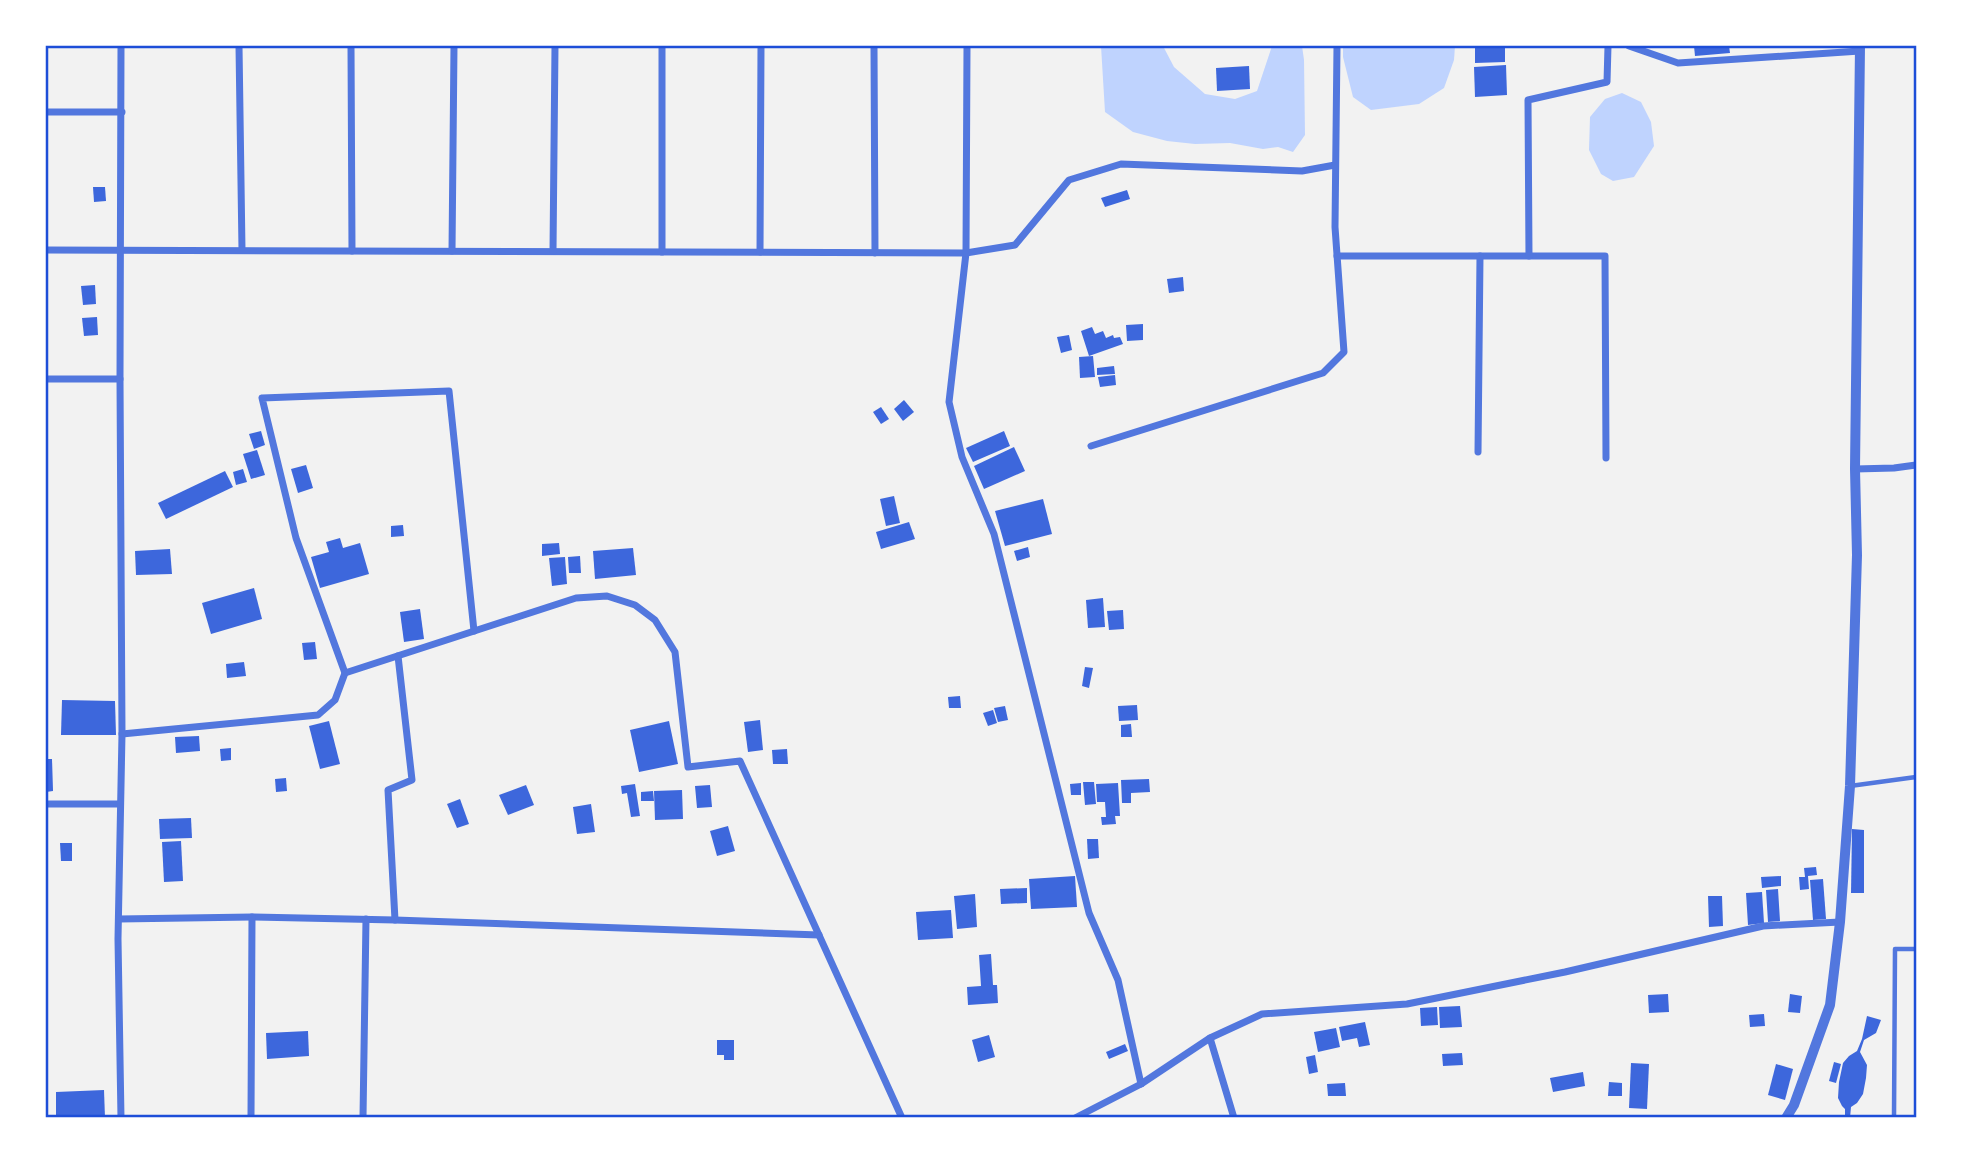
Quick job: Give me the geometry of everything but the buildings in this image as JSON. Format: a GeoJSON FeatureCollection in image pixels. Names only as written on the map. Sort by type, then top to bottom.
{"type":"FeatureCollection","features":[{"type":"Feature","properties":{"kind":"street"},"geometry":{"type":"LineString","coordinates":[[121,46],[121,1118]]}},
{"type":"Feature","properties":{"kind":"street"},"geometry":{"type":"LineString","coordinates":[[239,46],[242,250]]}},
{"type":"Feature","properties":{"kind":"street"},"geometry":{"type":"LineString","coordinates":[[351,46],[352,251]]}},
{"type":"Feature","properties":{"kind":"street"},"geometry":{"type":"LineString","coordinates":[[453,251],[454,46]]}},
{"type":"Feature","properties":{"kind":"street"},"geometry":{"type":"LineString","coordinates":[[554,251],[555,46]]}},
{"type":"Feature","properties":{"kind":"street"},"geometry":{"type":"LineString","coordinates":[[662,46],[662,252]]}},
{"type":"Feature","properties":{"kind":"street"},"geometry":{"type":"LineString","coordinates":[[760,252],[761,46]]}},
{"type":"Feature","properties":{"kind":"street"},"geometry":{"type":"LineString","coordinates":[[874,46],[874,253]]}},
{"type":"Feature","properties":{"kind":"street"},"geometry":{"type":"LineString","coordinates":[[967,46],[966,253],[949,402],[962,457],[994,534],[1090,913],[1118,980],[1141,1084]]}},
{"type":"Feature","properties":{"kind":"street"},"geometry":{"type":"LineString","coordinates":[[1091,446],[1323,373],[1344,352],[1337,256],[1337,46]]}},
{"type":"Feature","properties":{"kind":"street"},"geometry":{"type":"LineString","coordinates":[[1529,256],[1528,100],[1606,82],[1608,46]]}},
{"type":"Feature","properties":{"kind":"street"},"geometry":{"type":"LineString","coordinates":[[1629,46],[1678,63],[1860,48],[1855,469],[1857,555],[1850,786],[1840,922],[1830,1005],[1794,1105],[1786,1118]]}},
{"type":"Feature","properties":{"kind":"street"},"geometry":{"type":"LineString","coordinates":[[46,112],[121,112]]}},
{"type":"Feature","properties":{"kind":"street"},"geometry":{"type":"LineString","coordinates":[[46,250],[966,253],[1015,245],[1069,180],[1121,164],[1302,171],[1335,165]]}},
{"type":"Feature","properties":{"kind":"street"},"geometry":{"type":"LineString","coordinates":[[1337,256],[1605,256],[1606,458]]}},
{"type":"Feature","properties":{"kind":"street"},"geometry":{"type":"LineString","coordinates":[[1478,452],[1480,256]]}},
{"type":"Feature","properties":{"kind":"street"},"geometry":{"type":"LineString","coordinates":[[46,379],[120,379]]}},
{"type":"Feature","properties":{"kind":"street"},"geometry":{"type":"LineString","coordinates":[[122,734],[318,715],[335,699],[345,673],[296,538],[262,398],[449,391],[474,631]]}},
{"type":"Feature","properties":{"kind":"street"},"geometry":{"type":"LineString","coordinates":[[1855,469],[1916,465]]}},
{"type":"Feature","properties":{"kind":"street"},"geometry":{"type":"LineString","coordinates":[[345,673],[576,598],[607,596],[635,605],[655,620],[675,652],[688,767],[740,761],[902,1118]]}},
{"type":"Feature","properties":{"kind":"street"},"geometry":{"type":"LineString","coordinates":[[395,920],[388,790],[412,780],[398,656]]}},
{"type":"Feature","properties":{"kind":"street"},"geometry":{"type":"LineString","coordinates":[[46,804],[120,804]]}},
{"type":"Feature","properties":{"kind":"street"},"geometry":{"type":"LineString","coordinates":[[251,1118],[252,917]]}},
{"type":"Feature","properties":{"kind":"street"},"geometry":{"type":"LineString","coordinates":[[119,919],[366,919],[818,934]]}},
{"type":"Feature","properties":{"kind":"street"},"geometry":{"type":"LineString","coordinates":[[363,1118],[366,919]]}},
{"type":"Feature","properties":{"kind":"street"},"geometry":{"type":"LineString","coordinates":[[1074,1118],[1141,1084],[1210,1038],[1262,1014],[1407,1004],[1565,972],[1763,926],[1840,922]]}},
{"type":"Feature","properties":{"kind":"street"},"geometry":{"type":"LineString","coordinates":[[1210,1038],[1234,1118]]}},
{"type":"Feature","properties":{"kind":"lane"},"geometry":{"type":"LineString","coordinates":[[1850,786],[1916,777]]}},
{"type":"Feature","properties":{"kind":"lane"},"geometry":{"type":"LineString","coordinates":[[1894,1118],[1895,949],[1916,949]]}},
{"type":"Feature","properties":{"kind":"water"},"geometry":{"type":"Polygon","coordinates":[[[1101,46],[1163,46],[1174,67],[1205,94],[1235,99],[1257,91],[1272,46],[1302,46],[1305,135],[1293,152],[1278,147],[1263,149],[1230,143],[1195,144],[1167,141],[1133,132],[1105,112],[1101,46]]]}},
{"type":"Feature","properties":{"kind":"water"},"geometry":{"type":"Polygon","coordinates":[[[1343,46],[1455,46],[1454,60],[1444,88],[1419,104],[1371,110],[1353,97],[1343,57],[1343,46]]]}},
{"type":"Feature","properties":{"kind":"water"},"geometry":{"type":"Polygon","coordinates":[[[1622,93],[1641,102],[1651,122],[1654,146],[1634,177],[1613,181],[1601,174],[1589,150],[1590,117],[1605,99],[1622,93]]]}}]}
